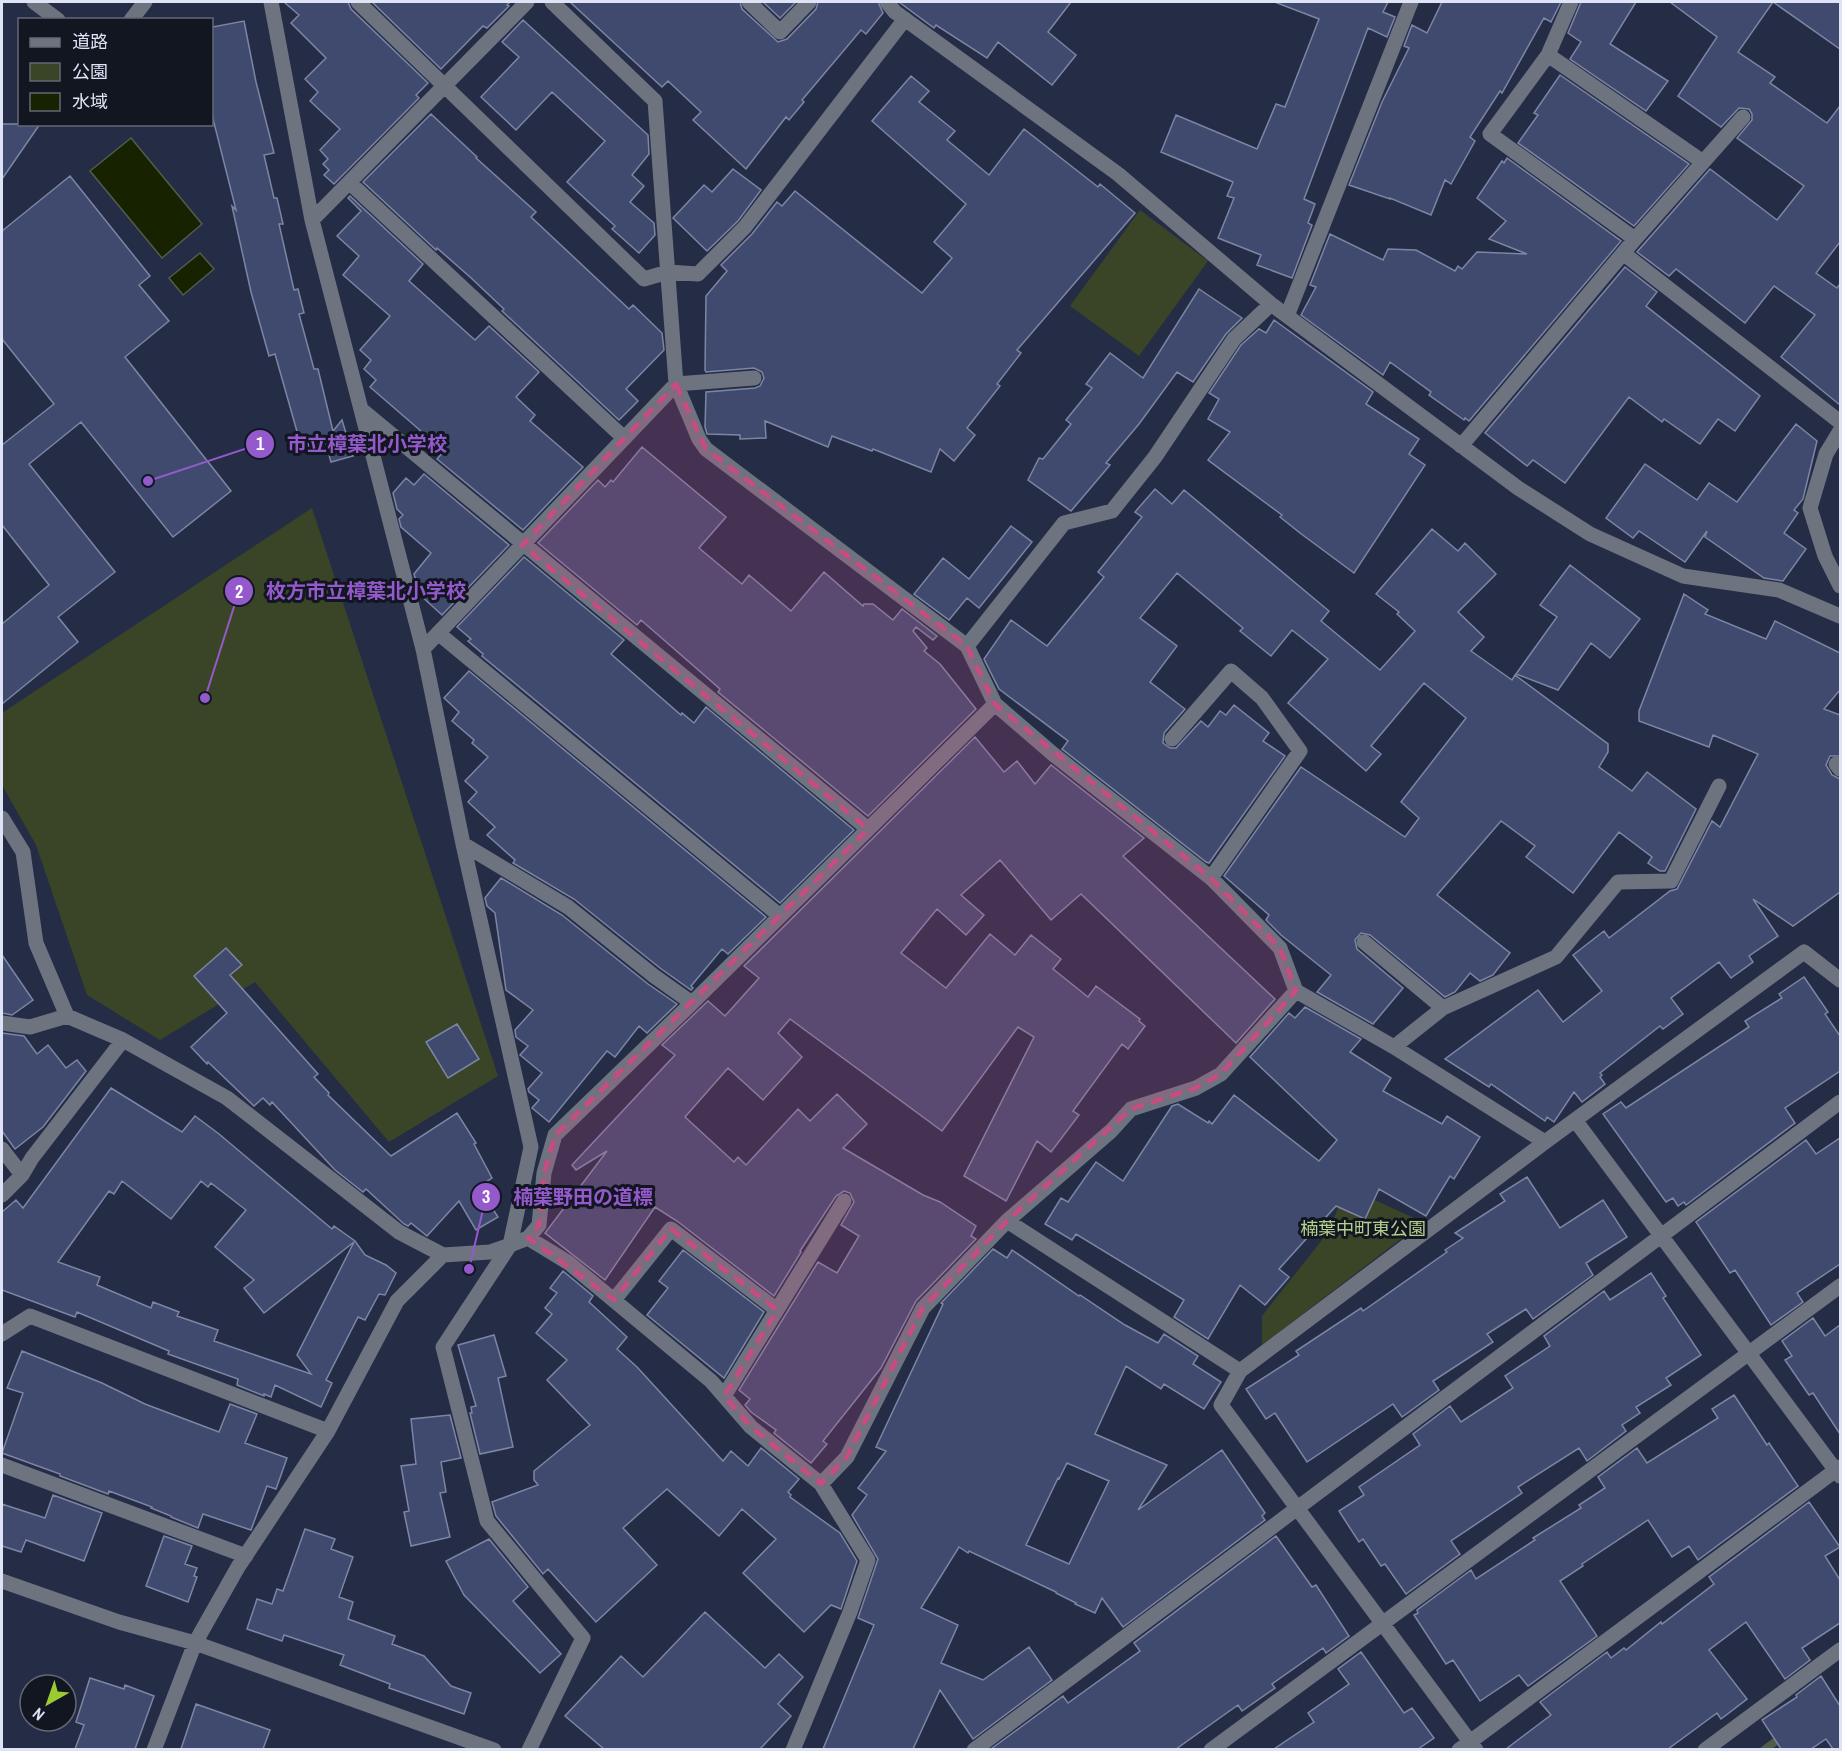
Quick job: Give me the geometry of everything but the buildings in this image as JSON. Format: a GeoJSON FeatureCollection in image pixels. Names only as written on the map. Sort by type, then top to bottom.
{"type":"FeatureCollection","features":[{"type":"Feature","properties":{"kind":"street"},"geometry":{"type":"LineString","coordinates":[[34,2],[55,18]]}},
{"type":"Feature","properties":{"kind":"street"},"geometry":{"type":"LineString","coordinates":[[133,18],[146,2]]}},
{"type":"Feature","properties":{"kind":"street"},"geometry":{"type":"LineString","coordinates":[[271,2],[312,220],[423,649],[463,844],[531,1147],[510,1245],[443,1347],[487,1521],[583,1638],[528,1749]]}},
{"type":"Feature","properties":{"kind":"street"},"geometry":{"type":"LineString","coordinates":[[358,2],[644,279],[668,272],[698,274],[745,227],[905,19]]}},
{"type":"Feature","properties":{"kind":"street"},"geometry":{"type":"LineString","coordinates":[[312,220],[527,2]]}},
{"type":"Feature","properties":{"kind":"street"},"geometry":{"type":"LineString","coordinates":[[552,2],[655,101],[676,384],[699,439],[706,449],[966,646],[995,704],[1053,754],[1211,879],[1280,948],[1296,991],[1394,1047],[1545,1142]]}},
{"type":"Feature","properties":{"kind":"street"},"geometry":{"type":"LineString","coordinates":[[749,2],[780,32],[809,2]]}},
{"type":"Feature","properties":{"kind":"street"},"geometry":{"type":"LineString","coordinates":[[887,2],[895,12],[1118,174],[1271,304],[1518,488],[1590,534],[1683,576],[1779,591],[1840,616]]}},
{"type":"Feature","properties":{"kind":"street"},"geometry":{"type":"LineString","coordinates":[[1287,316],[1411,2]]}},
{"type":"Feature","properties":{"kind":"street"},"geometry":{"type":"LineString","coordinates":[[1571,2],[1548,55],[1490,134],[1635,239]]}},
{"type":"Feature","properties":{"kind":"street"},"geometry":{"type":"LineString","coordinates":[[1548,55],[1703,162]]}},
{"type":"Feature","properties":{"kind":"street"},"geometry":{"type":"LineString","coordinates":[[1461,446],[1623,253],[1743,117]]}},
{"type":"Feature","properties":{"kind":"street"},"geometry":{"type":"LineString","coordinates":[[350,183],[624,438]]}},
{"type":"Feature","properties":{"kind":"street"},"geometry":{"type":"LineString","coordinates":[[1623,253],[1840,422]]}},
{"type":"Feature","properties":{"kind":"street"},"geometry":{"type":"LineString","coordinates":[[966,646],[1064,523],[1112,511],[1155,457],[1234,339],[1271,304]]}},
{"type":"Feature","properties":{"kind":"street"},"geometry":{"type":"LineString","coordinates":[[423,649],[676,384],[754,378]]}},
{"type":"Feature","properties":{"kind":"street"},"geometry":{"type":"LineString","coordinates":[[362,410],[522,545],[868,829]]}},
{"type":"Feature","properties":{"kind":"street"},"geometry":{"type":"LineString","coordinates":[[1840,431],[1826,454],[1810,508],[1825,556],[1840,586]]}},
{"type":"Feature","properties":{"kind":"street"},"geometry":{"type":"LineString","coordinates":[[438,633],[780,916]]}},
{"type":"Feature","properties":{"kind":"street"},"geometry":{"type":"LineString","coordinates":[[1172,739],[1231,671],[1262,698],[1300,751],[1211,879]]}},
{"type":"Feature","properties":{"kind":"street"},"geometry":{"type":"LineString","coordinates":[[2,1023],[30,1027],[68,1016],[123,1040],[226,1098],[399,1232],[443,1255],[490,1252],[528,1238],[539,1225],[544,1173],[555,1135],[995,704]]}},
{"type":"Feature","properties":{"kind":"street"},"geometry":{"type":"LineString","coordinates":[[1394,1047],[1443,1008],[1556,957],[1617,882],[1671,881],[1719,786]]}},
{"type":"Feature","properties":{"kind":"street"},"geometry":{"type":"LineString","coordinates":[[2,818],[23,852],[36,943],[68,1016]]}},
{"type":"Feature","properties":{"kind":"street"},"geometry":{"type":"LineString","coordinates":[[463,844],[568,907],[654,976],[692,1003]]}},
{"type":"Feature","properties":{"kind":"street"},"geometry":{"type":"LineString","coordinates":[[1364,942],[1443,1008]]}},
{"type":"Feature","properties":{"kind":"street"},"geometry":{"type":"LineString","coordinates":[[1575,1120],[1839,1471],[1468,1747],[1382,1623],[1221,1405],[1240,1371],[1545,1142],[1803,952],[1840,980]]}},
{"type":"Feature","properties":{"kind":"street"},"geometry":{"type":"LineString","coordinates":[[821,1484],[847,1457],[923,1308],[1007,1221],[1111,1131],[1131,1109],[1196,1088],[1221,1074],[1296,991]]}},
{"type":"Feature","properties":{"kind":"street"},"geometry":{"type":"LineString","coordinates":[[2,1195],[22,1175],[32,1158],[123,1040]]}},
{"type":"Feature","properties":{"kind":"street"},"geometry":{"type":"LineString","coordinates":[[974,1749],[1840,1102]]}},
{"type":"Feature","properties":{"kind":"street"},"geometry":{"type":"LineString","coordinates":[[2,1149],[22,1175]]}},
{"type":"Feature","properties":{"kind":"street"},"geometry":{"type":"LineString","coordinates":[[724,1396],[844,1201]]}},
{"type":"Feature","properties":{"kind":"street"},"geometry":{"type":"LineString","coordinates":[[1007,1221],[1240,1371]]}},
{"type":"Feature","properties":{"kind":"street"},"geometry":{"type":"LineString","coordinates":[[614,1300],[671,1229],[777,1310]]}},
{"type":"Feature","properties":{"kind":"street"},"geometry":{"type":"LineString","coordinates":[[528,1238],[568,1263],[711,1381],[751,1427],[821,1484],[868,1560],[846,1622],[793,1749]]}},
{"type":"Feature","properties":{"kind":"street"},"geometry":{"type":"LineString","coordinates":[[154,1749],[195,1643],[246,1556],[328,1431],[397,1301],[443,1255]]}},
{"type":"Feature","properties":{"kind":"street"},"geometry":{"type":"LineString","coordinates":[[1211,1749],[1840,1286]]}},
{"type":"Feature","properties":{"kind":"street"},"geometry":{"type":"LineString","coordinates":[[2,1334],[30,1316],[328,1431]]}},
{"type":"Feature","properties":{"kind":"street"},"geometry":{"type":"LineString","coordinates":[[2,1465],[246,1556]]}},
{"type":"Feature","properties":{"kind":"street"},"geometry":{"type":"LineString","coordinates":[[2,1581],[119,1622],[195,1643],[494,1749]]}},
{"type":"Feature","properties":{"kind":"street"},"geometry":{"type":"LineString","coordinates":[[1705,1749],[1840,1650]]}},
{"type":"Feature","properties":{"kind":"highlighted area"},"geometry":{"type":"Polygon","coordinates":[[[676,384],[706,449],[967,646],[995,704],[1211,878],[1280,948],[1296,991],[1221,1074],[1196,1088],[1131,1109],[1007,1221],[923,1308],[847,1457],[821,1484],[751,1427],[724,1396],[777,1310],[671,1229],[614,1300],[528,1238],[539,1225],[544,1173],[555,1135],[868,829],[522,545],[676,384]]]}},
{"type":"Feature","properties":{"kind":"green space"},"geometry":{"type":"Polygon","coordinates":[[[1140,210],[1208,261],[1139,356],[1070,306],[1140,210]]]}},
{"type":"Feature","properties":{"kind":"green space"},"geometry":{"type":"Polygon","coordinates":[[[312,508],[498,1076],[389,1142],[255,982],[160,1040],[87,995],[36,845],[2,785],[2,713],[312,508]]]}},
{"type":"Feature","properties":{"kind":"green space","name":"楠葉中町東公園"},"geometry":{"type":"Polygon","coordinates":[[[1346,1187],[1423,1222],[1262,1345],[1262,1316],[1329,1231],[1346,1187]]]}},
{"type":"Feature","properties":{"kind":"water"},"geometry":{"type":"Polygon","coordinates":[[[131,138],[202,224],[162,258],[90,171],[131,138]]]}},
{"type":"Feature","properties":{"kind":"water"},"geometry":{"type":"Polygon","coordinates":[[[200,253],[214,269],[183,295],[169,278],[200,253]]]}},
{"type":"Feature","properties":{"kind":"waterway"},"geometry":{"type":"LineString","coordinates":[[1764,1750],[1783,1736]]}},
{"type":"Feature","properties":{"kind":"place","name":"市立樟葉北小学校"},"geometry":{"type":"Point","coordinates":[148,481]}},
{"type":"Feature","properties":{"kind":"place","name":"枚方市立樟葉北小学校"},"geometry":{"type":"Point","coordinates":[205,698]}},
{"type":"Feature","properties":{"kind":"place","name":"楠葉野田の道標"},"geometry":{"type":"Point","coordinates":[469,1269]}}]}
